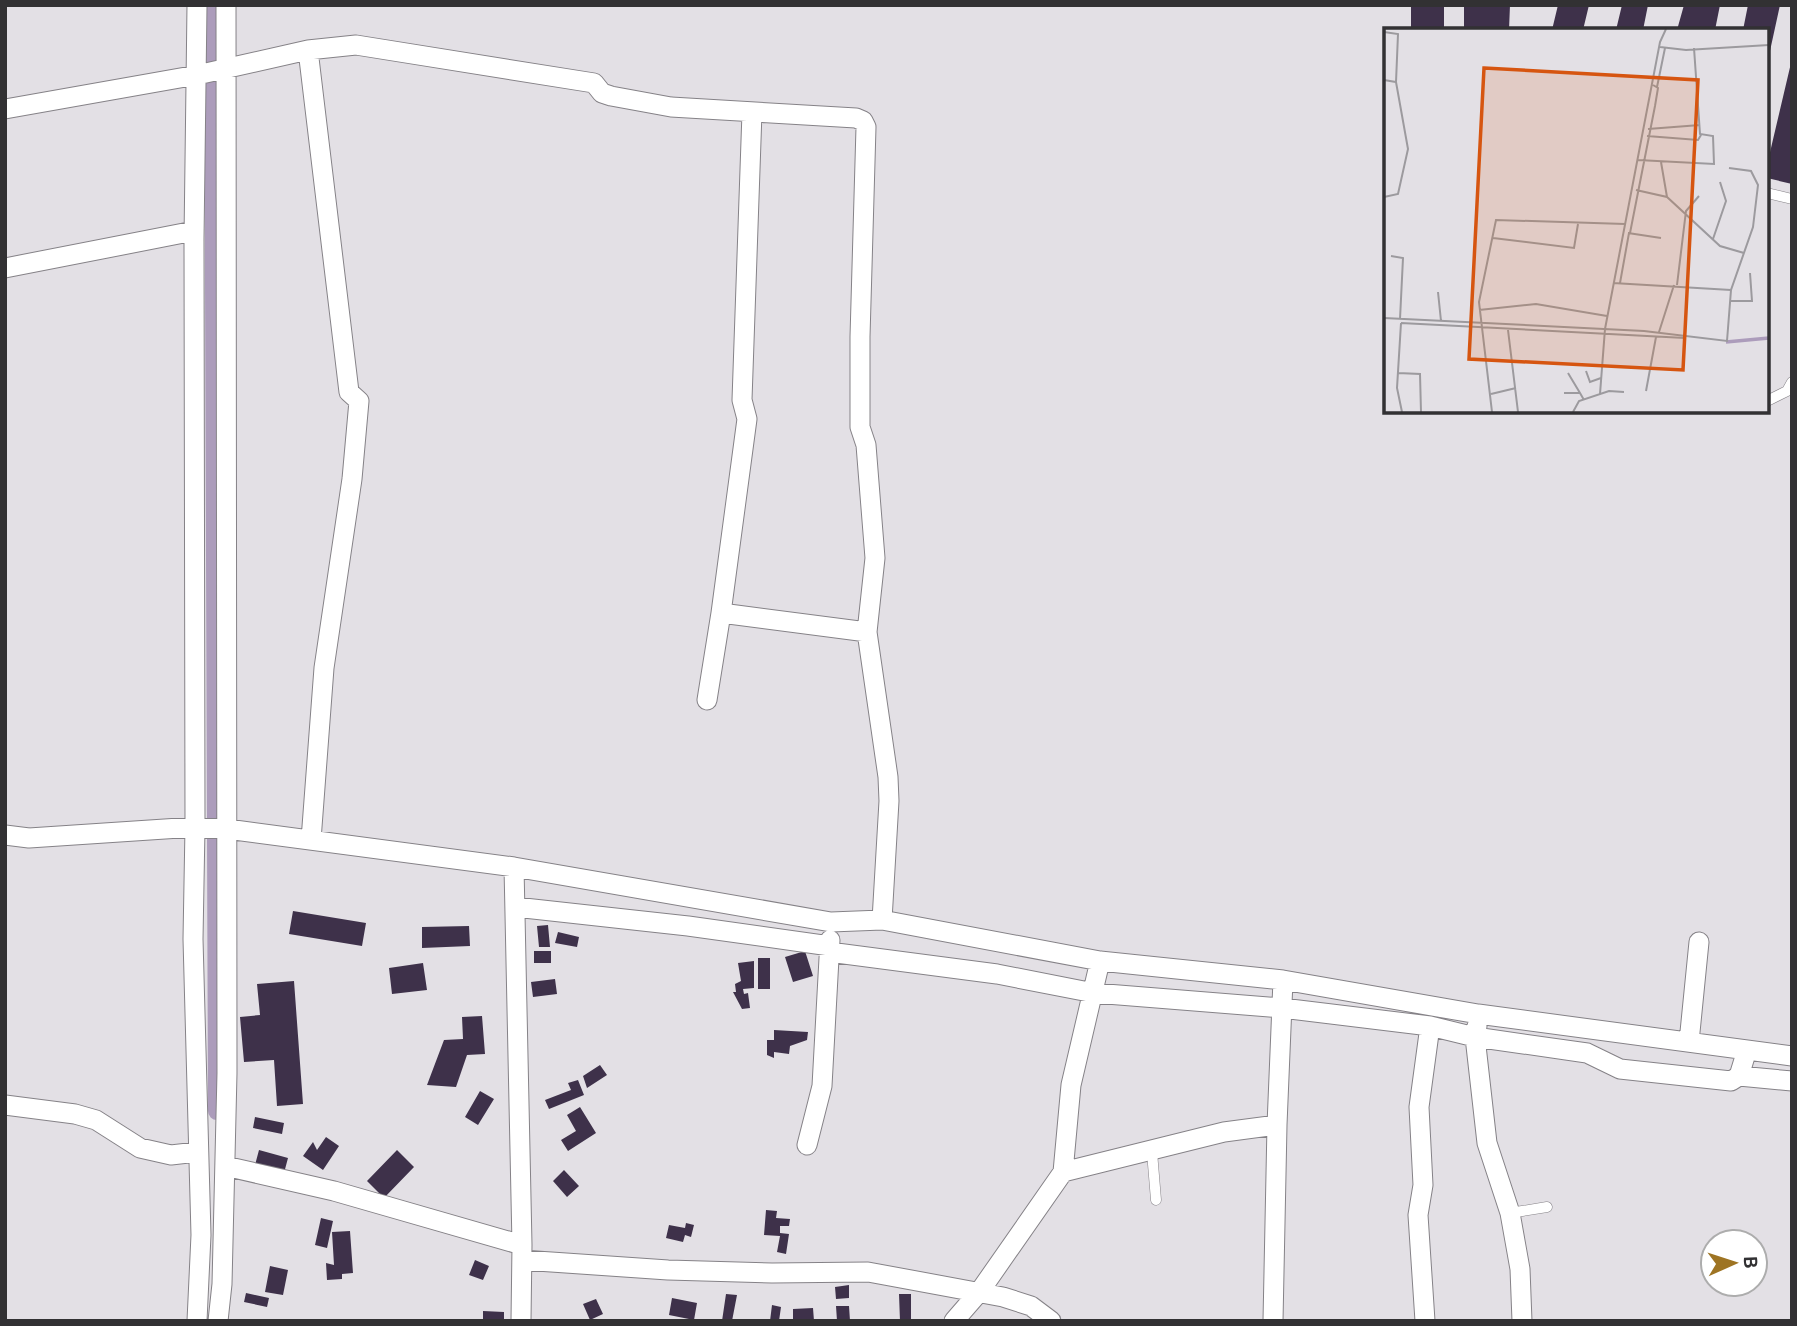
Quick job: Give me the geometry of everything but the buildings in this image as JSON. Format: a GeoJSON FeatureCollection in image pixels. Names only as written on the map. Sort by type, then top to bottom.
{"type":"FeatureCollection","features":[{"type":"Feature","properties":{"kind":"street"},"geometry":{"type":"LineString","coordinates":[[197,5],[193,939],[198,1044],[197,1152],[201,1235],[197,1321]]}},
{"type":"Feature","properties":{"kind":"street"},"geometry":{"type":"LineString","coordinates":[[218,1321],[222,1284],[225,1166],[227,829],[223,238],[226,5]]}},
{"type":"Feature","properties":{"kind":"street"},"geometry":{"type":"LineString","coordinates":[[5,109],[197,75],[308,50],[356,44],[594,83],[602,93],[671,107],[856,118],[863,121],[866,127],[860,428],[866,445],[875,558],[867,632],[888,777],[882,919]]}},
{"type":"Feature","properties":{"kind":"street"},"geometry":{"type":"LineString","coordinates":[[308,50],[349,392],[359,401],[352,479],[324,668],[311,840]]}},
{"type":"Feature","properties":{"kind":"street"},"geometry":{"type":"LineString","coordinates":[[707,700],[747,419],[742,400],[752,112]]}},
{"type":"Feature","properties":{"kind":"street"},"geometry":{"type":"LineString","coordinates":[[5,268],[195,236],[223,238]]}},
{"type":"Feature","properties":{"kind":"street"},"geometry":{"type":"LineString","coordinates":[[720,613],[867,632]]}},
{"type":"Feature","properties":{"kind":"street"},"geometry":{"type":"LineString","coordinates":[[5,835],[29,838],[195,827],[227,829],[514,867],[831,922],[882,919],[1100,961],[1283,980],[1478,1014],[1792,1056]]}},
{"type":"Feature","properties":{"kind":"street"},"geometry":{"type":"LineString","coordinates":[[514,867],[521,1321]]}},
{"type":"Feature","properties":{"kind":"street"},"geometry":{"type":"LineString","coordinates":[[515,907],[688,926],[997,974],[1094,993],[1282,1008],[1430,1026],[1475,1037],[1582,1053],[1620,1069],[1731,1081],[1739,1076],[1792,1081]]}},
{"type":"Feature","properties":{"kind":"street"},"geometry":{"type":"LineString","coordinates":[[807,1145],[822,1086],[831,922]]}},
{"type":"Feature","properties":{"kind":"street"},"geometry":{"type":"LineString","coordinates":[[1689,1042],[1699,942]]}},
{"type":"Feature","properties":{"kind":"street"},"geometry":{"type":"LineString","coordinates":[[954,1321],[980,1291],[1063,1172],[1071,1084],[1100,961]]}},
{"type":"Feature","properties":{"kind":"street"},"geometry":{"type":"LineString","coordinates":[[1273,1321],[1283,980]]}},
{"type":"Feature","properties":{"kind":"street"},"geometry":{"type":"LineString","coordinates":[[1478,1014],[1475,1037],[1487,1143],[1510,1213],[1520,1269],[1522,1321]]}},
{"type":"Feature","properties":{"kind":"street"},"geometry":{"type":"LineString","coordinates":[[1425,1321],[1418,1214],[1423,1189],[1419,1107],[1430,1026]]}},
{"type":"Feature","properties":{"kind":"street"},"geometry":{"type":"LineString","coordinates":[[1582,1053],[1587,1028]]}},
{"type":"Feature","properties":{"kind":"street"},"geometry":{"type":"LineString","coordinates":[[1664,1073],[1667,1040]]}},
{"type":"Feature","properties":{"kind":"street"},"geometry":{"type":"LineString","coordinates":[[1739,1076],[1746,1050]]}},
{"type":"Feature","properties":{"kind":"street"},"geometry":{"type":"LineString","coordinates":[[5,1105],[75,1114],[96,1120],[140,1148],[172,1155],[197,1152]]}},
{"type":"Feature","properties":{"kind":"street"},"geometry":{"type":"LineString","coordinates":[[1063,1172],[1224,1132],[1277,1125]]}},
{"type":"Feature","properties":{"kind":"street"},"geometry":{"type":"LineString","coordinates":[[225,1166],[334,1191],[522,1253],[668,1270],[868,1272],[980,1291],[1031,1307],[1051,1321]]}},
{"type":"Feature","properties":{"kind":"lane"},"geometry":{"type":"LineString","coordinates":[[1769,193],[1792,199]]}},
{"type":"Feature","properties":{"kind":"lane"},"geometry":{"type":"LineString","coordinates":[[1769,400],[1787,391],[1792,382]]}},
{"type":"Feature","properties":{"kind":"lane"},"geometry":{"type":"LineString","coordinates":[[1152,1152],[1156,1200]]}},
{"type":"Feature","properties":{"kind":"lane"},"geometry":{"type":"LineString","coordinates":[[1510,1213],[1546,1207]]}},
{"type":"Feature","properties":{"kind":"waterway"},"geometry":{"type":"LineString","coordinates":[[213,5],[217,1111]]}}]}
